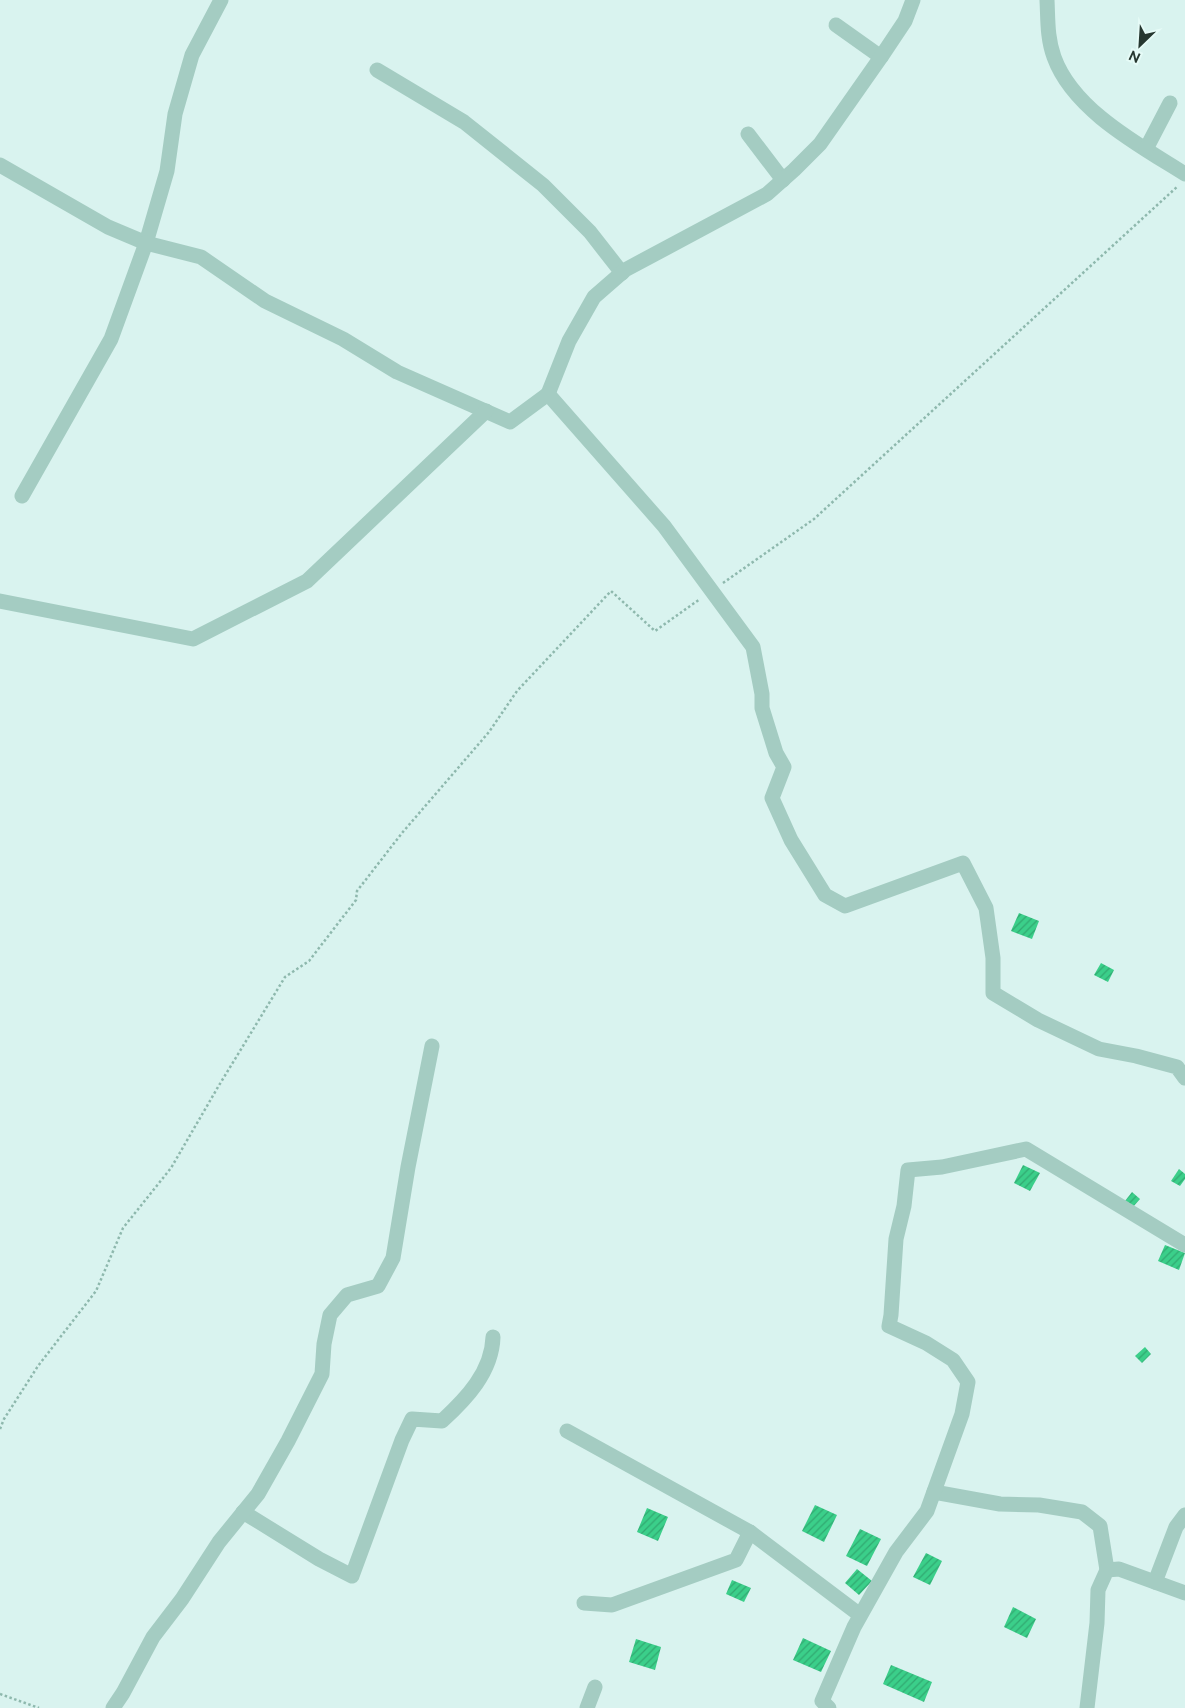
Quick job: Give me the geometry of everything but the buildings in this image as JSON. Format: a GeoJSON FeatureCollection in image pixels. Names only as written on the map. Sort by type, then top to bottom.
{"type":"FeatureCollection","features":[{"type":"Feature","properties":{"kind":"street"},"geometry":{"type":"LineString","coordinates":[[22,496],[111,339],[146,243],[167,171],[176,114],[192,55],[221,0]]}},
{"type":"Feature","properties":{"kind":"street"},"geometry":{"type":"LineString","coordinates":[[0,165],[108,227],[146,243],[201,257],[265,301],[343,339],[397,372],[510,422],[548,394],[569,341],[594,297],[622,273],[767,194],[820,144],[905,21],[913,0]]}},
{"type":"Feature","properties":{"kind":"street"},"geometry":{"type":"LineString","coordinates":[[1047,0],[1047,24],[1053,56],[1063,77],[1084,103],[1128,138],[1185,174]]}},
{"type":"Feature","properties":{"kind":"street"},"geometry":{"type":"LineString","coordinates":[[836,25],[881,58]]}},
{"type":"Feature","properties":{"kind":"street"},"geometry":{"type":"LineString","coordinates":[[377,70],[464,122],[542,185],[590,232],[622,273]]}},
{"type":"Feature","properties":{"kind":"street"},"geometry":{"type":"LineString","coordinates":[[1146,149],[1170,103]]}},
{"type":"Feature","properties":{"kind":"street"},"geometry":{"type":"LineString","coordinates":[[748,134],[783,180]]}},
{"type":"Feature","properties":{"kind":"street"},"geometry":{"type":"LineString","coordinates":[[548,394],[664,526],[753,646],[762,694],[762,708],[776,753],[784,767],[772,798],[791,840],[824,895],[845,906],[963,863],[986,908],[993,958],[993,994],[1038,1020],[1098,1050],[1136,1056],[1177,1067],[1185,1078]]}},
{"type":"Feature","properties":{"kind":"street"},"geometry":{"type":"LineString","coordinates":[[0,601],[193,639],[307,581],[486,412]]}},
{"type":"Feature","properties":{"kind":"street"},"geometry":{"type":"LineString","coordinates":[[113,1708],[153,1637],[182,1599],[219,1542],[258,1494],[288,1441],[322,1374],[324,1344],[330,1315],[347,1295],[378,1286],[393,1258],[432,1046]]}},
{"type":"Feature","properties":{"kind":"street"},"geometry":{"type":"LineString","coordinates":[[829,1708],[822,1701],[854,1627],[896,1552],[927,1511],[962,1414],[968,1382],[953,1360],[926,1343],[889,1326],[896,1239],[904,1206],[908,1170],[942,1167],[1026,1149],[1185,1244]]}},
{"type":"Feature","properties":{"kind":"street"},"geometry":{"type":"LineString","coordinates":[[243,1512],[319,1559],[352,1576],[402,1440],[412,1419],[442,1421],[466,1398],[478,1380],[493,1350],[493,1337]]}},
{"type":"Feature","properties":{"kind":"street"},"geometry":{"type":"LineString","coordinates":[[567,1430],[750,1532],[860,1615]]}},
{"type":"Feature","properties":{"kind":"street"},"geometry":{"type":"LineString","coordinates":[[934,1492],[1000,1504],[1039,1505],[1082,1512],[1100,1526],[1107,1570],[1098,1590],[1097,1623],[1087,1708]]}},
{"type":"Feature","properties":{"kind":"street"},"geometry":{"type":"LineString","coordinates":[[1155,1582],[1176,1528],[1185,1515]]}},
{"type":"Feature","properties":{"kind":"street"},"geometry":{"type":"LineString","coordinates":[[584,1603],[612,1605],[736,1560],[750,1532]]}},
{"type":"Feature","properties":{"kind":"street"},"geometry":{"type":"LineString","coordinates":[[1107,1570],[1119,1569],[1185,1594]]}},
{"type":"Feature","properties":{"kind":"street"},"geometry":{"type":"LineString","coordinates":[[587,1708],[596,1687]]}},
{"type":"Feature","properties":{"kind":"path"},"geometry":{"type":"LineString","coordinates":[[0,1429],[4,1419],[38,1366],[96,1290],[123,1228],[171,1168],[285,977],[309,961],[356,900],[357,891],[402,833],[489,732],[517,691],[611,590],[655,631],[712,591],[814,518],[1185,180]]}},
{"type":"Feature","properties":{"kind":"path"},"geometry":{"type":"LineString","coordinates":[[0,1694],[39,1708]]}}]}
